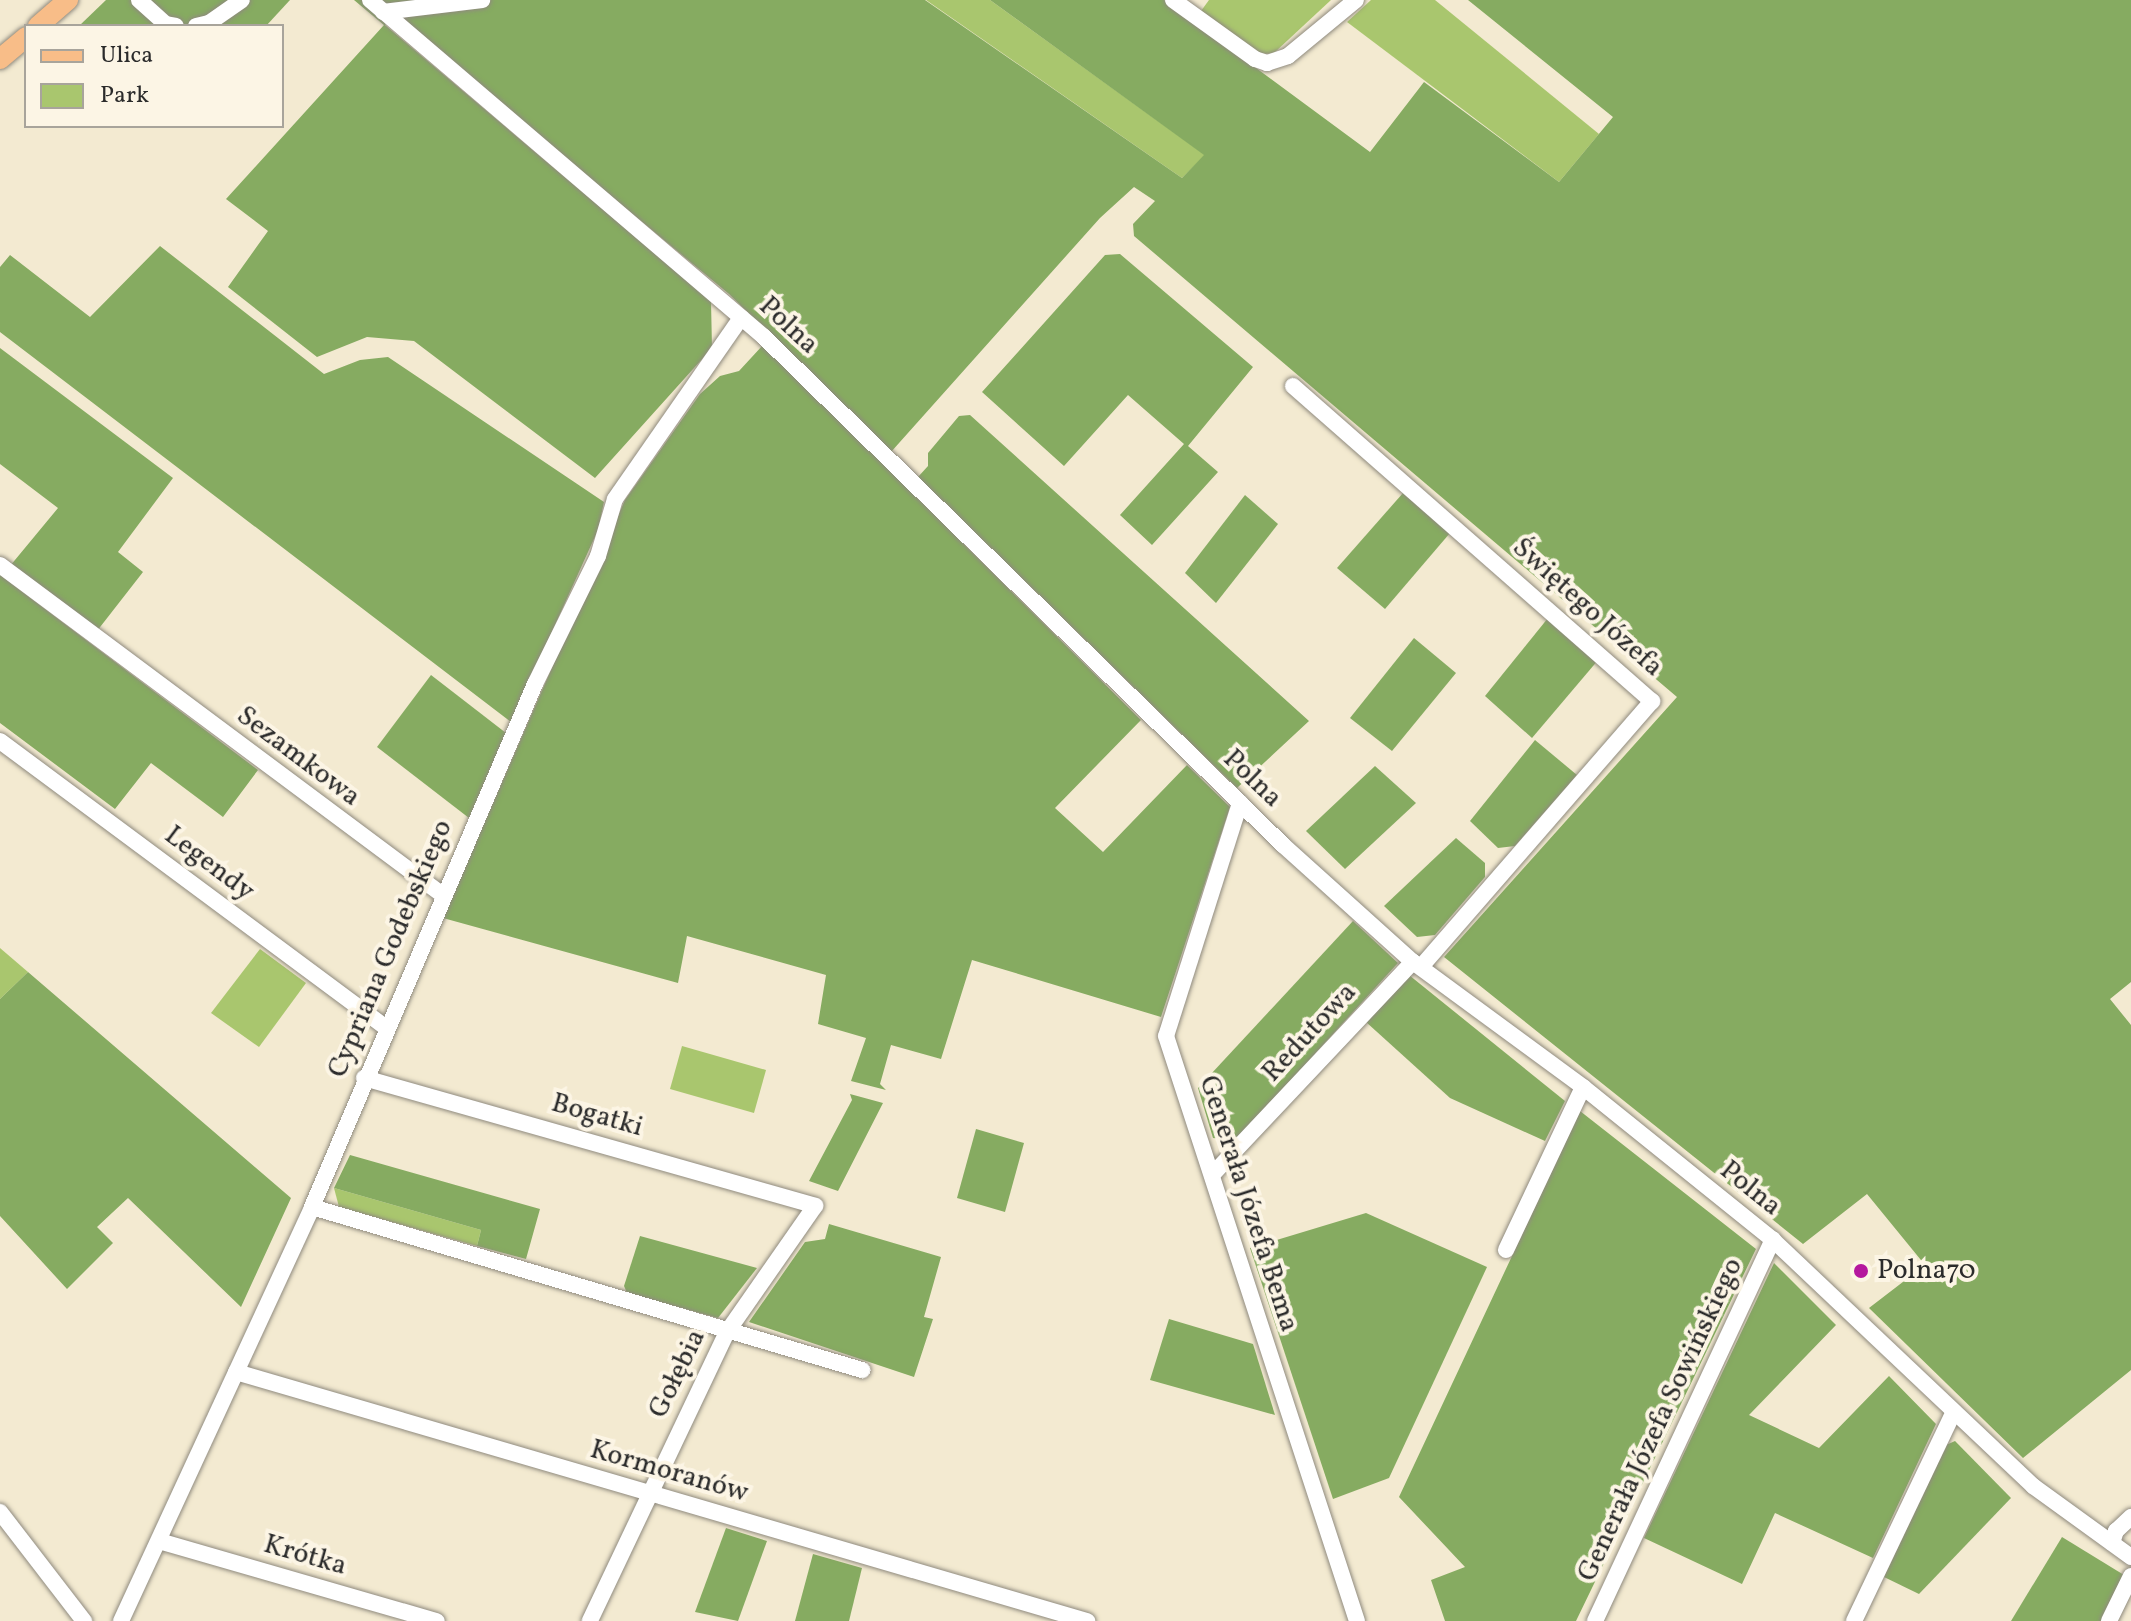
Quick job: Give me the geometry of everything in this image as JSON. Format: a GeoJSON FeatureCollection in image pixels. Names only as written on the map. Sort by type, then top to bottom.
{"type":"FeatureCollection","features":[{"type":"Feature","properties":{"kind":"main road"},"geometry":{"type":"LineString","coordinates":[[40,24],[68,0]]}},
{"type":"Feature","properties":{"kind":"main road"},"geometry":{"type":"LineString","coordinates":[[0,59],[24,39]]}},
{"type":"Feature","properties":{"kind":"street"},"geometry":{"type":"LineString","coordinates":[[139,0],[166,24]]}},
{"type":"Feature","properties":{"kind":"street"},"geometry":{"type":"LineString","coordinates":[[205,24],[242,0]]}},
{"type":"Feature","properties":{"kind":"street","name":"Polna"},"geometry":{"type":"LineString","coordinates":[[370,0],[741,318],[1240,803],[1417,964],[1583,1087],[1773,1240],[1953,1413],[2045,1496],[2131,1557]]}},
{"type":"Feature","properties":{"kind":"street"},"geometry":{"type":"LineString","coordinates":[[383,12],[482,0]]}},
{"type":"Feature","properties":{"kind":"street"},"geometry":{"type":"LineString","coordinates":[[1173,0],[1267,63],[1288,56],[1356,0]]}},
{"type":"Feature","properties":{"kind":"street","name":"Cypriana Godebskiego"},"geometry":{"type":"LineString","coordinates":[[121,1621],[312,1207],[364,1078],[535,684],[598,556],[615,499],[741,318]]}},
{"type":"Feature","properties":{"kind":"street","name":"Świętego Józefa"},"geometry":{"type":"LineString","coordinates":[[1293,386],[1645,689],[1652,701],[1417,964]]}},
{"type":"Feature","properties":{"kind":"street","name":"Sezamkowa"},"geometry":{"type":"LineString","coordinates":[[0,565],[444,896]]}},
{"type":"Feature","properties":{"kind":"street","name":"Legendy"},"geometry":{"type":"LineString","coordinates":[[0,741],[387,1028]]}},
{"type":"Feature","properties":{"kind":"street","name":"Generała Józefa Bema"},"geometry":{"type":"LineString","coordinates":[[1240,803],[1167,1021],[1166,1036],[1357,1621]]}},
{"type":"Feature","properties":{"kind":"street","name":"Redutowa"},"geometry":{"type":"LineString","coordinates":[[1212,1175],[1417,964]]}},
{"type":"Feature","properties":{"kind":"street","name":"Bogatki"},"geometry":{"type":"LineString","coordinates":[[364,1078],[815,1206]]}},
{"type":"Feature","properties":{"kind":"street"},"geometry":{"type":"LineString","coordinates":[[1506,1250],[1583,1087]]}},
{"type":"Feature","properties":{"kind":"street","name":"Gołębia"},"geometry":{"type":"LineString","coordinates":[[590,1621],[727,1332],[815,1206]]}},
{"type":"Feature","properties":{"kind":"street"},"geometry":{"type":"LineString","coordinates":[[312,1207],[862,1370]]}},
{"type":"Feature","properties":{"kind":"street","name":"Generała Józefa Sowińskiego"},"geometry":{"type":"LineString","coordinates":[[1595,1621],[1773,1240]]}},
{"type":"Feature","properties":{"kind":"street","name":"Kormoranów"},"geometry":{"type":"LineString","coordinates":[[236,1372],[1087,1621]]}},
{"type":"Feature","properties":{"kind":"street"},"geometry":{"type":"LineString","coordinates":[[1854,1621],[1953,1413]]}},
{"type":"Feature","properties":{"kind":"street"},"geometry":{"type":"LineString","coordinates":[[0,1512],[84,1621]]}},
{"type":"Feature","properties":{"kind":"street"},"geometry":{"type":"LineString","coordinates":[[2112,1543],[2116,1531],[2131,1517]]}},
{"type":"Feature","properties":{"kind":"street","name":"Krótka"},"geometry":{"type":"LineString","coordinates":[[159,1541],[391,1615],[437,1621]]}},
{"type":"Feature","properties":{"kind":"street"},"geometry":{"type":"LineString","coordinates":[[2109,1621],[2131,1576]]}},
{"type":"Feature","properties":{"kind":"green space"},"geometry":{"type":"Polygon","coordinates":[[[106,0],[290,0],[268,24],[81,24],[106,0]]]}},
{"type":"Feature","properties":{"kind":"green space"},"geometry":{"type":"Polygon","coordinates":[[[354,0],[925,0],[1182,178],[1204,155],[990,0],[1164,0],[1370,152],[1424,82],[1559,182],[1613,117],[1468,0],[2131,0],[2131,982],[2110,999],[2131,1025],[2131,1370],[2023,1458],[1869,1308],[1925,1265],[1867,1194],[1803,1244],[1444,957],[1677,697],[1134,236],[1133,224],[1155,201],[1134,187],[1100,218],[891,452],[729,294],[393,15],[385,25],[711,301],[712,348],[595,478],[414,341],[367,337],[317,357],[228,287],[268,231],[226,199],[384,25],[354,0]]]}},
{"type":"Feature","properties":{"kind":"green space"},"geometry":{"type":"Polygon","coordinates":[[[926,0],[990,0],[1205,155],[1182,178],[926,0]]]}},
{"type":"Feature","properties":{"kind":"green space"},"geometry":{"type":"Polygon","coordinates":[[[1209,0],[1331,0],[1274,53],[1260,54],[1201,11],[1209,0]]]}},
{"type":"Feature","properties":{"kind":"green space"},"geometry":{"type":"Polygon","coordinates":[[[1371,0],[1435,0],[1599,134],[1559,182],[1347,22],[1371,0]]]}},
{"type":"Feature","properties":{"kind":"green space"},"geometry":{"type":"Polygon","coordinates":[[[160,246],[324,374],[360,360],[388,357],[604,502],[598,530],[511,722],[0,332],[0,267],[10,255],[90,317],[160,246]]]}},
{"type":"Feature","properties":{"kind":"green space"},"geometry":{"type":"Polygon","coordinates":[[[1120,254],[1253,367],[1188,446],[1218,472],[1152,545],[1120,515],[1184,444],[1128,395],[1064,466],[982,392],[1105,255],[1120,254]]]}},
{"type":"Feature","properties":{"kind":"green space"},"geometry":{"type":"Polygon","coordinates":[[[763,345],[1141,720],[1055,808],[1103,852],[1187,765],[1230,807],[1161,1017],[972,960],[941,1059],[891,1045],[880,1084],[886,1090],[851,1081],[866,1038],[818,1024],[826,975],[687,936],[678,983],[443,918],[625,500],[700,394],[720,376],[739,371],[763,345]]]}},
{"type":"Feature","properties":{"kind":"green space"},"geometry":{"type":"Polygon","coordinates":[[[0,348],[173,478],[118,552],[143,572],[97,631],[10,566],[58,508],[0,464],[0,348]]]}},
{"type":"Feature","properties":{"kind":"green space"},"geometry":{"type":"Polygon","coordinates":[[[970,415],[1309,721],[1237,788],[918,477],[928,466],[928,453],[959,416],[970,415]]]}},
{"type":"Feature","properties":{"kind":"green space"},"geometry":{"type":"Polygon","coordinates":[[[1403,493],[1450,533],[1385,609],[1337,568],[1403,493]]]}},
{"type":"Feature","properties":{"kind":"green space"},"geometry":{"type":"Polygon","coordinates":[[[1245,495],[1278,524],[1216,603],[1185,573],[1245,495]]]}},
{"type":"Feature","properties":{"kind":"green space"},"geometry":{"type":"Polygon","coordinates":[[[0,575],[258,770],[223,817],[151,763],[115,809],[0,723],[0,575]]]}},
{"type":"Feature","properties":{"kind":"green space"},"geometry":{"type":"Polygon","coordinates":[[[1548,618],[1599,659],[1532,738],[1485,696],[1548,618]]]}},
{"type":"Feature","properties":{"kind":"green space"},"geometry":{"type":"Polygon","coordinates":[[[1414,638],[1456,673],[1392,751],[1350,718],[1414,638]]]}},
{"type":"Feature","properties":{"kind":"green space"},"geometry":{"type":"Polygon","coordinates":[[[431,675],[506,733],[469,818],[377,747],[431,675]]]}},
{"type":"Feature","properties":{"kind":"green space"},"geometry":{"type":"Polygon","coordinates":[[[1535,740],[1577,775],[1515,846],[1498,848],[1470,821],[1535,740]]]}},
{"type":"Feature","properties":{"kind":"green space"},"geometry":{"type":"Polygon","coordinates":[[[1375,766],[1416,803],[1345,869],[1306,831],[1375,766]]]}},
{"type":"Feature","properties":{"kind":"green space"},"geometry":{"type":"Polygon","coordinates":[[[1456,838],[1485,863],[1485,877],[1435,935],[1417,937],[1384,906],[1456,838]]]}},
{"type":"Feature","properties":{"kind":"green space"},"geometry":{"type":"Polygon","coordinates":[[[1353,921],[1398,963],[1235,1141],[1213,1138],[1198,1088],[1353,921]]]}},
{"type":"Feature","properties":{"kind":"green space"},"geometry":{"type":"Polygon","coordinates":[[[0,948],[28,972],[0,999],[0,948]]]}},
{"type":"Feature","properties":{"kind":"green space"},"geometry":{"type":"Polygon","coordinates":[[[260,949],[306,983],[259,1047],[211,1013],[260,949]]]}},
{"type":"Feature","properties":{"kind":"green space"},"geometry":{"type":"Polygon","coordinates":[[[28,972],[291,1198],[241,1307],[128,1198],[97,1227],[113,1243],[67,1289],[0,1216],[0,999],[28,972]]]}},
{"type":"Feature","properties":{"kind":"green space"},"geometry":{"type":"Polygon","coordinates":[[[1409,975],[1565,1101],[1545,1141],[1450,1098],[1366,1022],[1409,975]]]}},
{"type":"Feature","properties":{"kind":"green space"},"geometry":{"type":"Polygon","coordinates":[[[682,1046],[766,1070],[754,1113],[670,1089],[682,1046]]]}},
{"type":"Feature","properties":{"kind":"green space"},"geometry":{"type":"Polygon","coordinates":[[[850,1094],[883,1103],[838,1191],[809,1181],[852,1100],[850,1094]]]}},
{"type":"Feature","properties":{"kind":"green space"},"geometry":{"type":"Polygon","coordinates":[[[1580,1111],[1756,1249],[1576,1621],[1445,1621],[1431,1580],[1465,1567],[1399,1497],[1580,1111]]]}},
{"type":"Feature","properties":{"kind":"green space"},"geometry":{"type":"Polygon","coordinates":[[[976,1129],[1024,1143],[1005,1212],[957,1198],[976,1129]]]}},
{"type":"Feature","properties":{"kind":"green space"},"geometry":{"type":"Polygon","coordinates":[[[350,1155],[540,1209],[526,1259],[477,1246],[481,1230],[334,1188],[350,1155]]]}},
{"type":"Feature","properties":{"kind":"green space"},"geometry":{"type":"Polygon","coordinates":[[[334,1188],[481,1230],[477,1246],[339,1207],[334,1188]]]}},
{"type":"Feature","properties":{"kind":"green space"},"geometry":{"type":"Polygon","coordinates":[[[1366,1213],[1487,1267],[1389,1478],[1333,1499],[1250,1248],[1366,1213]]]}},
{"type":"Feature","properties":{"kind":"green space"},"geometry":{"type":"Polygon","coordinates":[[[829,1224],[941,1257],[924,1317],[933,1319],[914,1377],[749,1322],[805,1242],[825,1239],[829,1224]]]}},
{"type":"Feature","properties":{"kind":"green space"},"geometry":{"type":"Polygon","coordinates":[[[640,1236],[757,1268],[718,1318],[627,1293],[624,1286],[640,1236]]]}},
{"type":"Feature","properties":{"kind":"green space"},"geometry":{"type":"Polygon","coordinates":[[[1774,1263],[1836,1325],[1749,1415],[1819,1448],[1889,1376],[1936,1424],[1873,1558],[1775,1513],[1742,1584],[1644,1538],[1774,1263]]]}},
{"type":"Feature","properties":{"kind":"green space"},"geometry":{"type":"Polygon","coordinates":[[[1169,1319],[1253,1344],[1275,1415],[1150,1380],[1169,1319]]]}},
{"type":"Feature","properties":{"kind":"green space"},"geometry":{"type":"Polygon","coordinates":[[[1955,1441],[2011,1498],[1919,1594],[1884,1577],[1946,1445],[1955,1441]]]}},
{"type":"Feature","properties":{"kind":"green space"},"geometry":{"type":"Polygon","coordinates":[[[726,1528],[767,1541],[738,1621],[695,1612],[726,1528]]]}},
{"type":"Feature","properties":{"kind":"green space"},"geometry":{"type":"Polygon","coordinates":[[[2062,1537],[2124,1575],[2101,1621],[2011,1621],[2062,1537]]]}},
{"type":"Feature","properties":{"kind":"green space"},"geometry":{"type":"Polygon","coordinates":[[[813,1554],[862,1568],[849,1621],[795,1621],[813,1554]]]}},
{"type":"Feature","properties":{"kind":"place","name":"Polna70"},"geometry":{"type":"Point","coordinates":[1861,1271]}}]}
